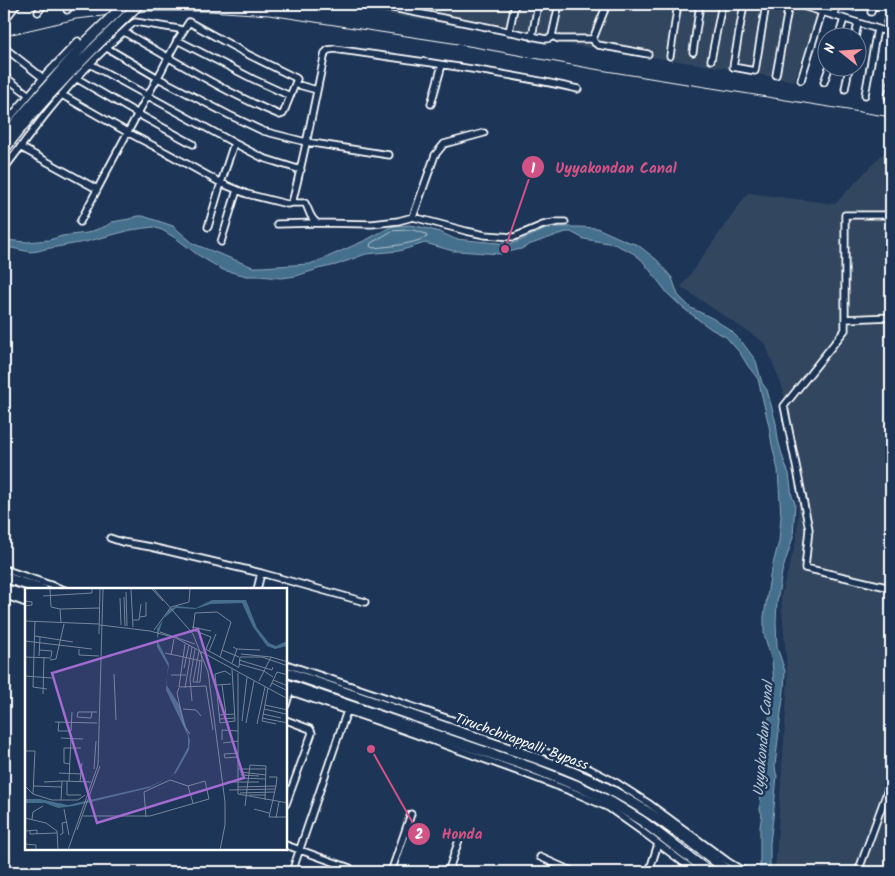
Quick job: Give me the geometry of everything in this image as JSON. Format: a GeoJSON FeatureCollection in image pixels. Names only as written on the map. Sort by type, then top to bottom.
{"type":"FeatureCollection","features":[{"type":"Feature","properties":{"kind":"highway"},"geometry":{"type":"LineString","coordinates":[[4,138],[64,66],[125,4]]}},
{"type":"Feature","properties":{"kind":"highway"},"geometry":{"type":"LineString","coordinates":[[4,150],[59,84],[139,4]]}},
{"type":"Feature","properties":{"kind":"highway"},"geometry":{"type":"LineString","coordinates":[[4,577],[37,588]]}},
{"type":"Feature","properties":{"kind":"highway"},"geometry":{"type":"LineString","coordinates":[[4,589],[25,596]]}},
{"type":"Feature","properties":{"kind":"highway","name":"Tiruchchirappalli Bypass"},"geometry":{"type":"LineString","coordinates":[[288,673],[525,754],[580,775],[645,810],[729,872]]}},
{"type":"Feature","properties":{"kind":"highway","name":"Tiruchchirappalli Bypass"},"geometry":{"type":"LineString","coordinates":[[288,689],[530,767],[578,786],[611,802],[642,822],[709,872]]}},
{"type":"Feature","properties":{"kind":"street"},"geometry":{"type":"LineString","coordinates":[[4,21],[17,4]]}},
{"type":"Feature","properties":{"kind":"street"},"geometry":{"type":"LineString","coordinates":[[38,12],[44,4]]}},
{"type":"Feature","properties":{"kind":"street"},"geometry":{"type":"LineString","coordinates":[[67,10],[72,4]]}},
{"type":"Feature","properties":{"kind":"street"},"geometry":{"type":"LineString","coordinates":[[373,4],[546,39],[552,36],[559,4]]}},
{"type":"Feature","properties":{"kind":"street"},"geometry":{"type":"LineString","coordinates":[[509,32],[515,4]]}},
{"type":"Feature","properties":{"kind":"street"},"geometry":{"type":"LineString","coordinates":[[532,36],[538,4]]}},
{"type":"Feature","properties":{"kind":"street"},"geometry":{"type":"LineString","coordinates":[[593,39],[607,4]]}},
{"type":"Feature","properties":{"kind":"street"},"geometry":{"type":"LineString","coordinates":[[670,56],[678,4]]}},
{"type":"Feature","properties":{"kind":"street"},"geometry":{"type":"LineString","coordinates":[[693,52],[700,4]]}},
{"type":"Feature","properties":{"kind":"street"},"geometry":{"type":"LineString","coordinates":[[712,60],[722,4]]}},
{"type":"Feature","properties":{"kind":"street"},"geometry":{"type":"LineString","coordinates":[[744,4],[733,67],[755,71],[766,4]]}},
{"type":"Feature","properties":{"kind":"street"},"geometry":{"type":"LineString","coordinates":[[776,75],[789,4]]}},
{"type":"Feature","properties":{"kind":"street"},"geometry":{"type":"LineString","coordinates":[[796,4],[891,34]]}},
{"type":"Feature","properties":{"kind":"street"},"geometry":{"type":"LineString","coordinates":[[833,15],[838,4]]}},
{"type":"Feature","properties":{"kind":"street"},"geometry":{"type":"LineString","coordinates":[[871,12],[874,4]]}},
{"type":"Feature","properties":{"kind":"street"},"geometry":{"type":"LineString","coordinates":[[887,22],[891,11]]}},
{"type":"Feature","properties":{"kind":"street"},"geometry":{"type":"LineString","coordinates":[[801,80],[822,12]]}},
{"type":"Feature","properties":{"kind":"street"},"geometry":{"type":"LineString","coordinates":[[841,28],[844,19]]}},
{"type":"Feature","properties":{"kind":"street"},"geometry":{"type":"LineString","coordinates":[[4,169],[36,125],[76,78],[135,22],[179,29],[182,33]]}},
{"type":"Feature","properties":{"kind":"street"},"geometry":{"type":"LineString","coordinates":[[80,222],[127,132],[169,58],[177,40],[189,22],[296,78],[295,84],[280,115],[216,84],[169,58],[124,32]]}},
{"type":"Feature","properties":{"kind":"street"},"geometry":{"type":"LineString","coordinates":[[857,28],[858,23]]}},
{"type":"Feature","properties":{"kind":"street"},"geometry":{"type":"LineString","coordinates":[[865,95],[877,29]]}},
{"type":"Feature","properties":{"kind":"street"},"geometry":{"type":"LineString","coordinates":[[552,36],[559,39],[593,39]]}},
{"type":"Feature","properties":{"kind":"street"},"geometry":{"type":"LineString","coordinates":[[593,39],[598,45],[648,54]]}},
{"type":"Feature","properties":{"kind":"street"},"geometry":{"type":"LineString","coordinates":[[177,40],[290,96]]}},
{"type":"Feature","properties":{"kind":"street"},"geometry":{"type":"LineString","coordinates":[[4,125],[28,95],[78,41]]}},
{"type":"Feature","properties":{"kind":"street"},"geometry":{"type":"LineString","coordinates":[[107,48],[158,78],[263,131],[306,142],[388,155]]}},
{"type":"Feature","properties":{"kind":"street"},"geometry":{"type":"LineString","coordinates":[[6,49],[43,78]]}},
{"type":"Feature","properties":{"kind":"street"},"geometry":{"type":"LineString","coordinates":[[292,203],[325,53],[328,50],[442,65],[530,79],[578,89]]}},
{"type":"Feature","properties":{"kind":"street"},"geometry":{"type":"LineString","coordinates":[[90,64],[234,143],[264,158],[300,170]]}},
{"type":"Feature","properties":{"kind":"street"},"geometry":{"type":"LineString","coordinates":[[431,104],[442,65]]}},
{"type":"Feature","properties":{"kind":"street"},"geometry":{"type":"LineString","coordinates":[[4,76],[28,95]]}},
{"type":"Feature","properties":{"kind":"street"},"geometry":{"type":"LineString","coordinates":[[76,78],[192,144]]}},
{"type":"Feature","properties":{"kind":"street"},"geometry":{"type":"LineString","coordinates":[[824,82],[825,78]]}},
{"type":"Feature","properties":{"kind":"street"},"geometry":{"type":"LineString","coordinates":[[845,89],[847,78]]}},
{"type":"Feature","properties":{"kind":"street"},"geometry":{"type":"LineString","coordinates":[[888,97],[891,82]]}},
{"type":"Feature","properties":{"kind":"street"},"geometry":{"type":"LineString","coordinates":[[295,84],[317,90]]}},
{"type":"Feature","properties":{"kind":"street"},"geometry":{"type":"LineString","coordinates":[[62,95],[221,183],[247,194],[287,204],[304,202],[307,204],[312,219],[317,223]]}},
{"type":"Feature","properties":{"kind":"street"},"geometry":{"type":"LineString","coordinates":[[413,216],[435,155],[439,149],[444,144],[484,133]]}},
{"type":"Feature","properties":{"kind":"street"},"geometry":{"type":"LineString","coordinates":[[208,227],[234,143]]}},
{"type":"Feature","properties":{"kind":"street"},"geometry":{"type":"LineString","coordinates":[[20,147],[98,188]]}},
{"type":"Feature","properties":{"kind":"street"},"geometry":{"type":"LineString","coordinates":[[221,242],[237,190]]}},
{"type":"Feature","properties":{"kind":"street"},"geometry":{"type":"LineString","coordinates":[[891,215],[845,215],[845,330],[784,406],[809,529],[805,568],[891,588]]}},
{"type":"Feature","properties":{"kind":"street"},"geometry":{"type":"LineString","coordinates":[[278,224],[372,224],[413,216],[485,235],[514,237],[543,225],[565,222]]}},
{"type":"Feature","properties":{"kind":"street"},"geometry":{"type":"LineString","coordinates":[[845,319],[891,317]]}},
{"type":"Feature","properties":{"kind":"street"},"geometry":{"type":"LineString","coordinates":[[110,538],[261,573],[366,602]]}},
{"type":"Feature","properties":{"kind":"street"},"geometry":{"type":"LineString","coordinates":[[4,569],[59,588]]}},
{"type":"Feature","properties":{"kind":"street"},"geometry":{"type":"LineString","coordinates":[[257,588],[261,573]]}},
{"type":"Feature","properties":{"kind":"street"},"geometry":{"type":"LineString","coordinates":[[4,595],[25,603]]}},
{"type":"Feature","properties":{"kind":"street"},"geometry":{"type":"LineString","coordinates":[[288,665],[584,766],[617,783],[648,803],[727,862],[745,872]]}},
{"type":"Feature","properties":{"kind":"street"},"geometry":{"type":"LineString","coordinates":[[288,689],[575,793],[609,808],[696,872]]}},
{"type":"Feature","properties":{"kind":"street"},"geometry":{"type":"LineString","coordinates":[[292,872],[346,711]]}},
{"type":"Feature","properties":{"kind":"street"},"geometry":{"type":"LineString","coordinates":[[288,721],[310,730],[312,733],[288,799]]}},
{"type":"Feature","properties":{"kind":"street"},"geometry":{"type":"LineString","coordinates":[[858,872],[891,782]]}},
{"type":"Feature","properties":{"kind":"street"},"geometry":{"type":"LineString","coordinates":[[390,872],[411,814]]}},
{"type":"Feature","properties":{"kind":"street"},"geometry":{"type":"LineString","coordinates":[[448,872],[459,840]]}},
{"type":"Feature","properties":{"kind":"street"},"geometry":{"type":"LineString","coordinates":[[650,872],[658,844]]}},
{"type":"Feature","properties":{"kind":"street"},"geometry":{"type":"LineString","coordinates":[[288,845],[350,868],[348,872]]}},
{"type":"Feature","properties":{"kind":"street"},"geometry":{"type":"LineString","coordinates":[[540,857],[574,872]]}},
{"type":"Feature","properties":{"kind":"shaded area"},"geometry":{"type":"Polygon","coordinates":[[[326,4],[782,4],[818,15],[794,81],[731,69],[564,44],[326,4]]]}},
{"type":"Feature","properties":{"kind":"shaded area"},"geometry":{"type":"Polygon","coordinates":[[[891,145],[891,872],[775,872],[788,681],[781,596],[797,538],[799,490],[783,389],[765,343],[681,287],[748,193],[835,204],[891,145]]]}},
{"type":"Feature","properties":{"kind":"water"},"geometry":{"type":"Polygon","coordinates":[[[138,216],[173,226],[194,244],[253,267],[310,264],[395,226],[410,225],[421,227],[440,232],[455,239],[509,244],[551,227],[597,228],[638,245],[657,260],[672,278],[678,295],[691,308],[712,318],[730,330],[742,342],[756,361],[762,383],[767,390],[795,503],[793,537],[782,572],[777,602],[777,647],[785,671],[775,766],[777,775],[770,843],[770,872],[760,872],[760,827],[762,814],[760,810],[761,781],[767,751],[768,726],[774,683],[772,661],[764,634],[764,617],[770,576],[779,541],[781,517],[778,470],[758,379],[726,337],[711,329],[683,308],[668,294],[642,260],[633,253],[614,244],[584,239],[571,232],[500,254],[453,251],[425,243],[399,251],[366,254],[336,265],[296,276],[281,278],[247,276],[223,270],[198,255],[177,239],[153,227],[131,230],[85,242],[38,251],[30,252],[4,248],[4,240],[27,242],[49,240],[62,236],[87,233],[112,222],[138,216]]]}},
{"type":"Feature","properties":{"kind":"railway"},"geometry":{"type":"LineString","coordinates":[[4,36],[76,19],[147,11],[209,11],[269,15],[452,43],[594,69],[891,117]]}},
{"type":"Feature","properties":{"kind":"place","name":"Uyyakondan Canal"},"geometry":{"type":"Point","coordinates":[505,249]}},
{"type":"Feature","properties":{"kind":"place","name":"Honda"},"geometry":{"type":"Point","coordinates":[371,749]}}]}
